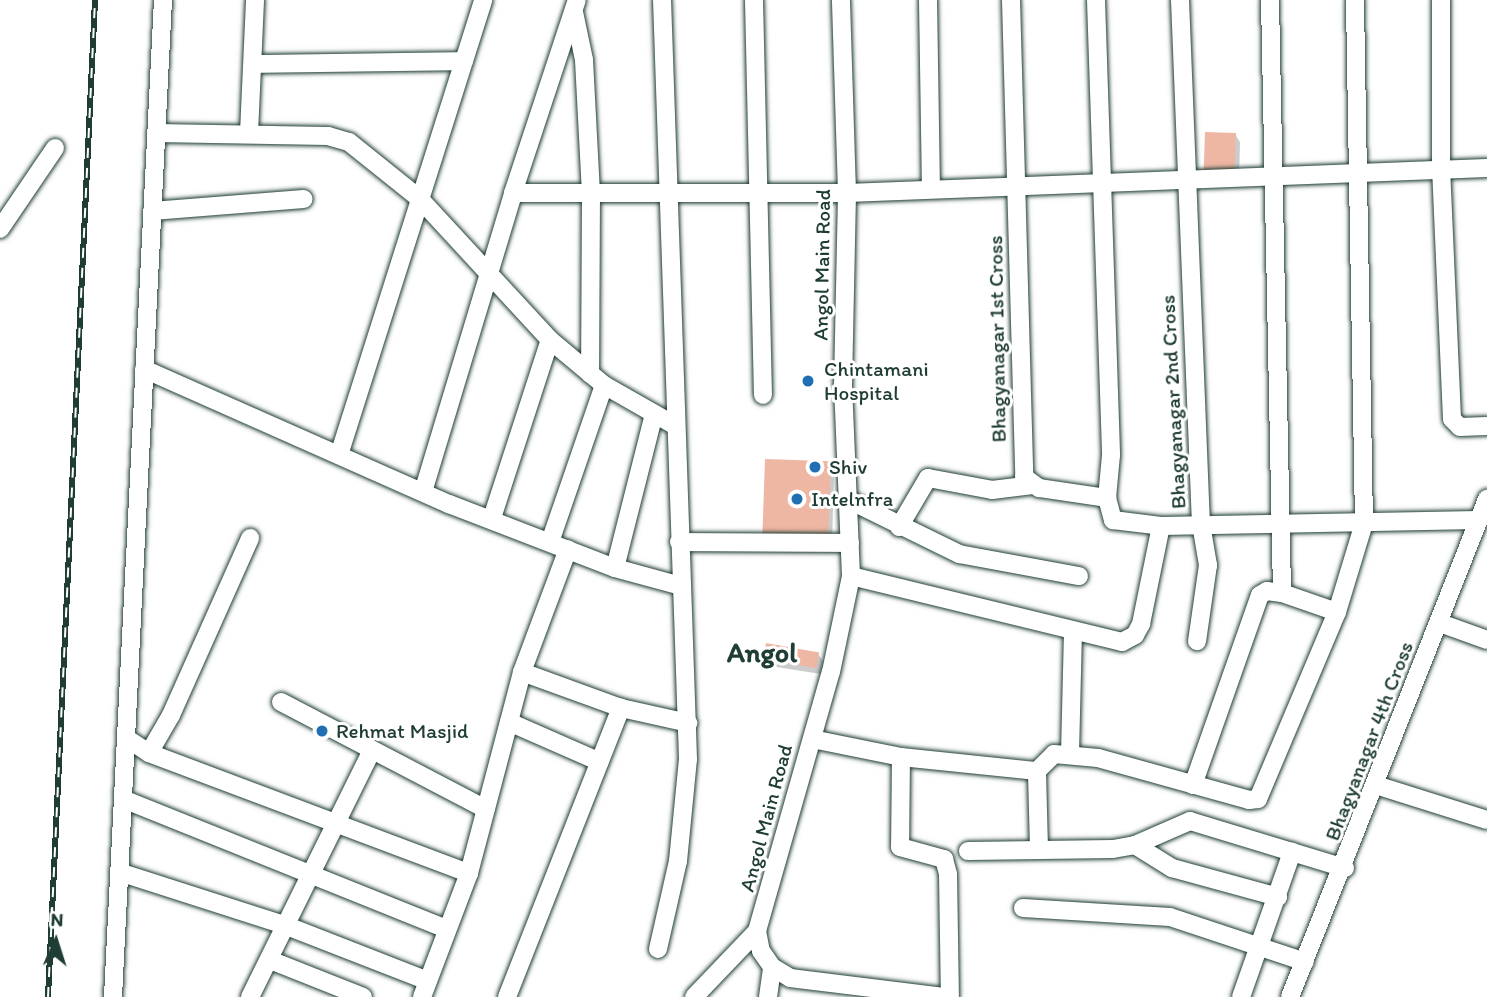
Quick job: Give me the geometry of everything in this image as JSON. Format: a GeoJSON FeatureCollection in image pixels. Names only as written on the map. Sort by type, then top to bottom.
{"type":"FeatureCollection","features":[{"type":"Feature","properties":{"kind":"street"},"geometry":{"type":"LineString","coordinates":[[113,997],[163,0]]}},
{"type":"Feature","properties":{"kind":"street"},"geometry":{"type":"LineString","coordinates":[[249,133],[255,0]]}},
{"type":"Feature","properties":{"kind":"street"},"geometry":{"type":"LineString","coordinates":[[339,455],[483,0]]}},
{"type":"Feature","properties":{"kind":"street"},"geometry":{"type":"LineString","coordinates":[[658,949],[678,861],[688,723],[679,542],[662,0]]}},
{"type":"Feature","properties":{"kind":"street"},"geometry":{"type":"LineString","coordinates":[[754,0],[763,395]]}},
{"type":"Feature","properties":{"kind":"street","name":"Angol Main Road"},"geometry":{"type":"LineString","coordinates":[[694,997],[757,931],[811,739],[851,576],[844,385],[847,193],[841,0]]}},
{"type":"Feature","properties":{"kind":"street"},"geometry":{"type":"LineString","coordinates":[[928,0],[931,189]]}},
{"type":"Feature","properties":{"kind":"street","name":"Bhagyanagar 1st Cross"},"geometry":{"type":"LineString","coordinates":[[1011,0],[1022,468],[1031,485]]}},
{"type":"Feature","properties":{"kind":"street"},"geometry":{"type":"LineString","coordinates":[[1096,0],[1111,455],[1107,498],[1113,520],[1161,526],[1201,524],[1207,587],[1197,641]]}},
{"type":"Feature","properties":{"kind":"street","name":"Bhagyanagar 2nd Cross"},"geometry":{"type":"LineString","coordinates":[[1180,0],[1185,178],[1201,524],[1478,520]]}},
{"type":"Feature","properties":{"kind":"street"},"geometry":{"type":"LineString","coordinates":[[1270,0],[1282,593]]}},
{"type":"Feature","properties":{"kind":"street"},"geometry":{"type":"LineString","coordinates":[[1039,849],[1037,771],[1054,754],[1070,754],[1137,766],[1248,800],[1261,796],[1337,612],[1364,523],[1355,0]]}},
{"type":"Feature","properties":{"kind":"street"},"geometry":{"type":"LineString","coordinates":[[1441,0],[1441,167],[1452,418],[1460,427],[1487,426]]}},
{"type":"Feature","properties":{"kind":"street"},"geometry":{"type":"LineString","coordinates":[[423,492],[513,193],[575,6]]}},
{"type":"Feature","properties":{"kind":"street"},"geometry":{"type":"LineString","coordinates":[[550,542],[597,379],[592,194],[584,60],[575,6]]}},
{"type":"Feature","properties":{"kind":"street"},"geometry":{"type":"LineString","coordinates":[[253,64],[464,61]]}},
{"type":"Feature","properties":{"kind":"street"},"geometry":{"type":"LineString","coordinates":[[156,133],[328,136],[349,142],[419,198],[550,340],[597,379],[676,426]]}},
{"type":"Feature","properties":{"kind":"street"},"geometry":{"type":"LineString","coordinates":[[3,217],[55,148]]}},
{"type":"Feature","properties":{"kind":"street"},"geometry":{"type":"LineString","coordinates":[[513,193],[847,193],[1441,167],[1487,168]]}},
{"type":"Feature","properties":{"kind":"street"},"geometry":{"type":"LineString","coordinates":[[152,211],[304,199]]}},
{"type":"Feature","properties":{"kind":"street"},"geometry":{"type":"LineString","coordinates":[[492,518],[506,465],[550,340]]}},
{"type":"Feature","properties":{"kind":"street"},"geometry":{"type":"LineString","coordinates":[[144,369],[423,492],[615,568],[681,586]]}},
{"type":"Feature","properties":{"kind":"street"},"geometry":{"type":"LineString","coordinates":[[615,568],[654,414]]}},
{"type":"Feature","properties":{"kind":"street"},"geometry":{"type":"LineString","coordinates":[[899,527],[928,478],[992,489],[1031,485],[1107,498]]}},
{"type":"Feature","properties":{"kind":"street","name":"Bhagyanagar 4th Cross"},"geometry":{"type":"LineString","coordinates":[[1290,997],[1345,868],[1487,499]]}},
{"type":"Feature","properties":{"kind":"street"},"geometry":{"type":"LineString","coordinates":[[849,500],[899,527],[959,554],[1079,576]]}},
{"type":"Feature","properties":{"kind":"street"},"geometry":{"type":"LineString","coordinates":[[851,576],[1122,642],[1135,635],[1161,526]]}},
{"type":"Feature","properties":{"kind":"street"},"geometry":{"type":"LineString","coordinates":[[149,753],[171,715],[250,538]]}},
{"type":"Feature","properties":{"kind":"street"},"geometry":{"type":"LineString","coordinates":[[679,542],[850,543]]}},
{"type":"Feature","properties":{"kind":"street"},"geometry":{"type":"LineString","coordinates":[[119,872],[287,926],[425,989],[469,873],[522,673],[568,550]]}},
{"type":"Feature","properties":{"kind":"street"},"geometry":{"type":"LineString","coordinates":[[1194,785],[1255,603],[1267,591],[1282,593],[1337,612]]}},
{"type":"Feature","properties":{"kind":"street"},"geometry":{"type":"LineString","coordinates":[[1440,623],[1487,640]]}},
{"type":"Feature","properties":{"kind":"street"},"geometry":{"type":"LineString","coordinates":[[1070,754],[1073,632]]}},
{"type":"Feature","properties":{"kind":"street"},"geometry":{"type":"LineString","coordinates":[[522,673],[621,708],[688,723]]}},
{"type":"Feature","properties":{"kind":"street"},"geometry":{"type":"LineString","coordinates":[[281,702],[485,809]]}},
{"type":"Feature","properties":{"kind":"street"},"geometry":{"type":"LineString","coordinates":[[507,997],[621,708]]}},
{"type":"Feature","properties":{"kind":"street"},"geometry":{"type":"LineString","coordinates":[[509,722],[600,762]]}},
{"type":"Feature","properties":{"kind":"street"},"geometry":{"type":"LineString","coordinates":[[126,738],[149,753],[332,824],[469,873]]}},
{"type":"Feature","properties":{"kind":"street"},"geometry":{"type":"LineString","coordinates":[[811,739],[901,757],[1037,771]]}},
{"type":"Feature","properties":{"kind":"street"},"geometry":{"type":"LineString","coordinates":[[250,997],[287,926],[332,824],[372,750]]}},
{"type":"Feature","properties":{"kind":"street"},"geometry":{"type":"LineString","coordinates":[[757,931],[761,951],[772,968],[790,978],[947,997],[948,874],[944,859],[900,847],[901,757]]}},
{"type":"Feature","properties":{"kind":"street"},"geometry":{"type":"LineString","coordinates":[[1376,785],[1487,820]]}},
{"type":"Feature","properties":{"kind":"street"},"geometry":{"type":"LineString","coordinates":[[123,799],[447,929]]}},
{"type":"Feature","properties":{"kind":"street"},"geometry":{"type":"LineString","coordinates":[[968,851],[1135,845],[1190,821],[1345,868]]}},
{"type":"Feature","properties":{"kind":"street"},"geometry":{"type":"LineString","coordinates":[[1135,845],[1172,868],[1278,897]]}},
{"type":"Feature","properties":{"kind":"street"},"geometry":{"type":"LineString","coordinates":[[1241,997],[1262,946],[1292,852]]}},
{"type":"Feature","properties":{"kind":"street"},"geometry":{"type":"LineString","coordinates":[[1023,908],[1160,915],[1305,962]]}},
{"type":"Feature","properties":{"kind":"street"},"geometry":{"type":"LineString","coordinates":[[270,960],[338,993],[363,997]]}},
{"type":"Feature","properties":{"kind":"street"},"geometry":{"type":"LineString","coordinates":[[768,997],[772,968]]}},
{"type":"Feature","properties":{"kind":"building"},"geometry":{"type":"Polygon","coordinates":[[[1205,132],[1236,133],[1234,176],[1203,175],[1205,132]]]}},
{"type":"Feature","properties":{"kind":"building","name":"Intelnfra"},"geometry":{"type":"Polygon","coordinates":[[[765,459],[831,461],[828,539],[762,537],[765,459]]]}},
{"type":"Feature","properties":{"kind":"building"},"geometry":{"type":"Polygon","coordinates":[[[766,643],[819,652],[816,668],[763,659],[766,643]]]}},
{"type":"Feature","properties":{"kind":"railway"},"geometry":{"type":"LineString","coordinates":[[48,997],[95,0]]}},
{"type":"Feature","properties":{"kind":"place","name":"Chintamani Hospital"},"geometry":{"type":"Point","coordinates":[808,381]}},
{"type":"Feature","properties":{"kind":"place","name":"Shiv"},"geometry":{"type":"Point","coordinates":[815,467]}},
{"type":"Feature","properties":{"kind":"place","name":"Intelnfra"},"geometry":{"type":"Point","coordinates":[797,499]}},
{"type":"Feature","properties":{"kind":"place","name":"Rehmat Masjid"},"geometry":{"type":"Point","coordinates":[322,731]}},
{"type":"Feature","properties":{"kind":"district","name":"Angol"},"geometry":{"type":"Point","coordinates":[762,652]}}]}
